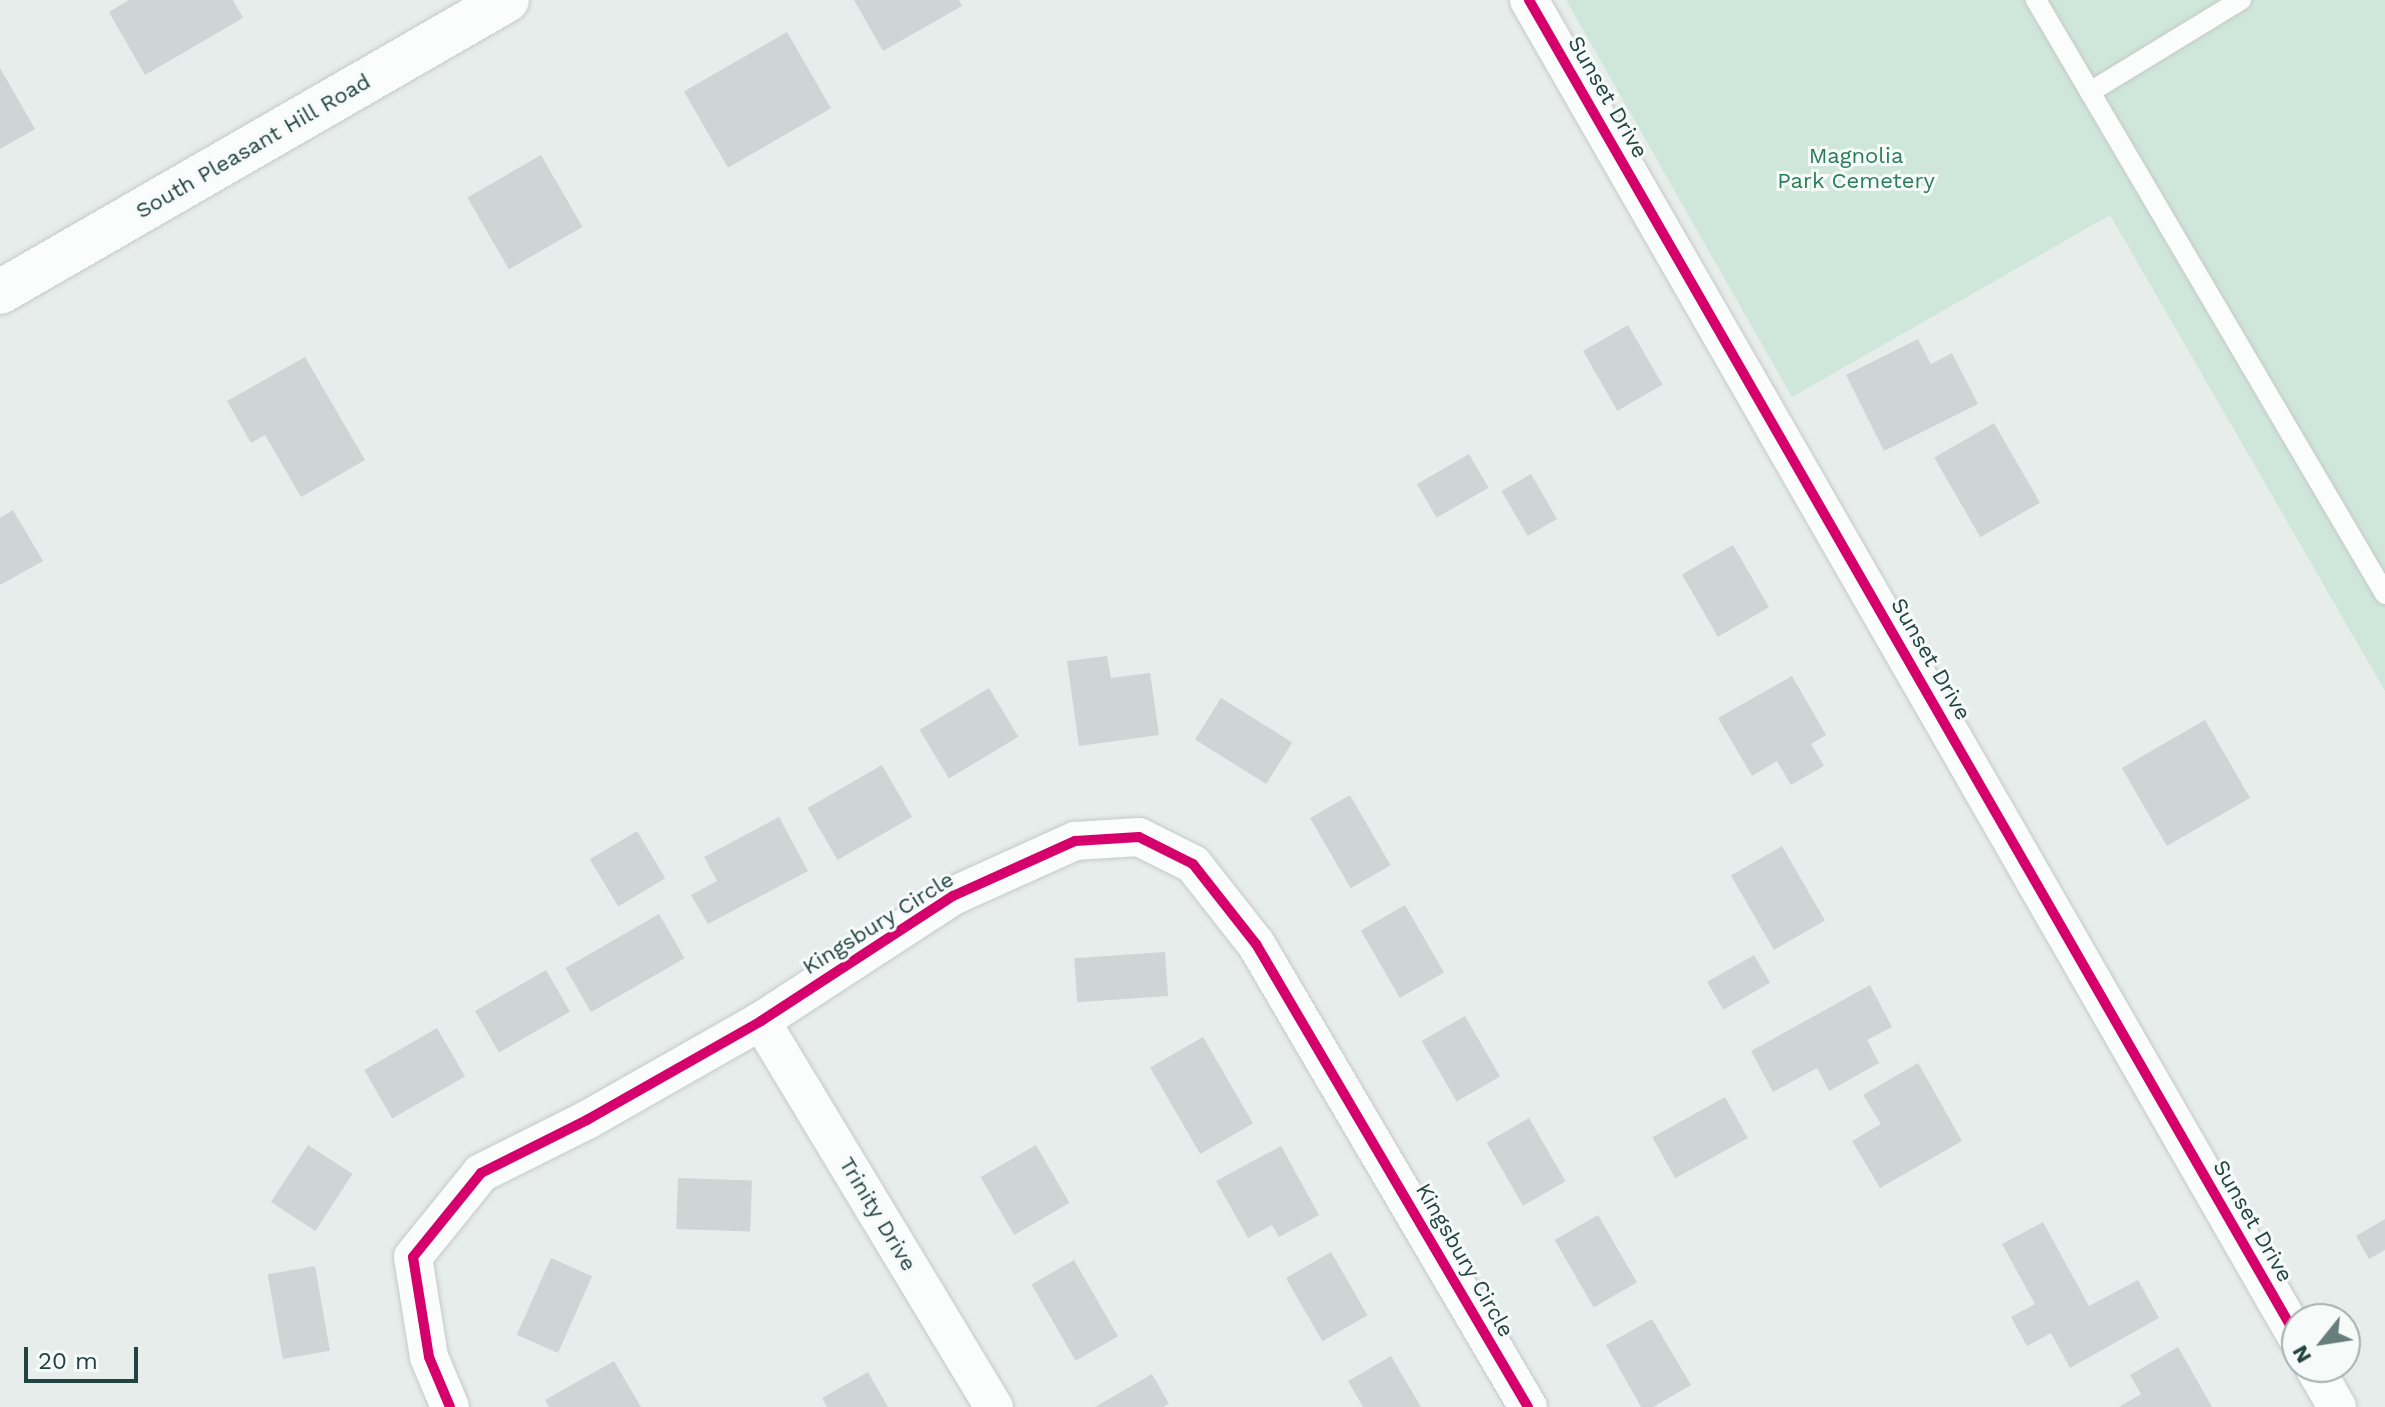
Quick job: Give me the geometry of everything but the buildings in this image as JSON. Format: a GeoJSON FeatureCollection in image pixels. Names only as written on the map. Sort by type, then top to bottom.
{"type":"FeatureCollection","features":[{"type":"Feature","properties":{"kind":"street","name":"South Pleasant Hill Road"},"geometry":{"type":"LineString","coordinates":[[0,292],[507,0]]}},
{"type":"Feature","properties":{"kind":"street","name":"Sunset Drive"},"geometry":{"type":"LineString","coordinates":[[1529,0],[2281,1309]]}},
{"type":"Feature","properties":{"kind":"street","name":"Kingsbury Circle"},"geometry":{"type":"LineString","coordinates":[[450,1407],[429,1357],[413,1257],[481,1173],[587,1120],[761,1021],[953,896],[1075,841],[1139,837],[1193,864],[1256,944],[1528,1407]]}},
{"type":"Feature","properties":{"kind":"street","name":"Trinity Drive"},"geometry":{"type":"LineString","coordinates":[[761,1021],[994,1407]]}},
{"type":"Feature","properties":{"kind":"street"},"geometry":{"type":"LineString","coordinates":[[2323,1383],[2337,1407]]}},
{"type":"Feature","properties":{"kind":"lane"},"geometry":{"type":"LineString","coordinates":[[2036,0],[2385,594]]}},
{"type":"Feature","properties":{"kind":"lane"},"geometry":{"type":"LineString","coordinates":[[2090,92],[2241,0]]}},
{"type":"Feature","properties":{"kind":"green space","name":"Magnolia Park Cemetery"},"geometry":{"type":"Polygon","coordinates":[[[1566,0],[2385,0],[2385,691],[2110,215],[1792,397],[1566,0]]]}},
{"type":"Feature","properties":{"kind":"cycle path"},"geometry":{"type":"LineString","coordinates":[[1529,0],[2281,1309]]}},
{"type":"Feature","properties":{"kind":"cycle path"},"geometry":{"type":"LineString","coordinates":[[450,1407],[429,1357],[413,1257],[481,1173],[587,1120],[761,1021],[953,896],[1075,841],[1139,837],[1193,864],[1256,944],[1528,1407]]}}]}
